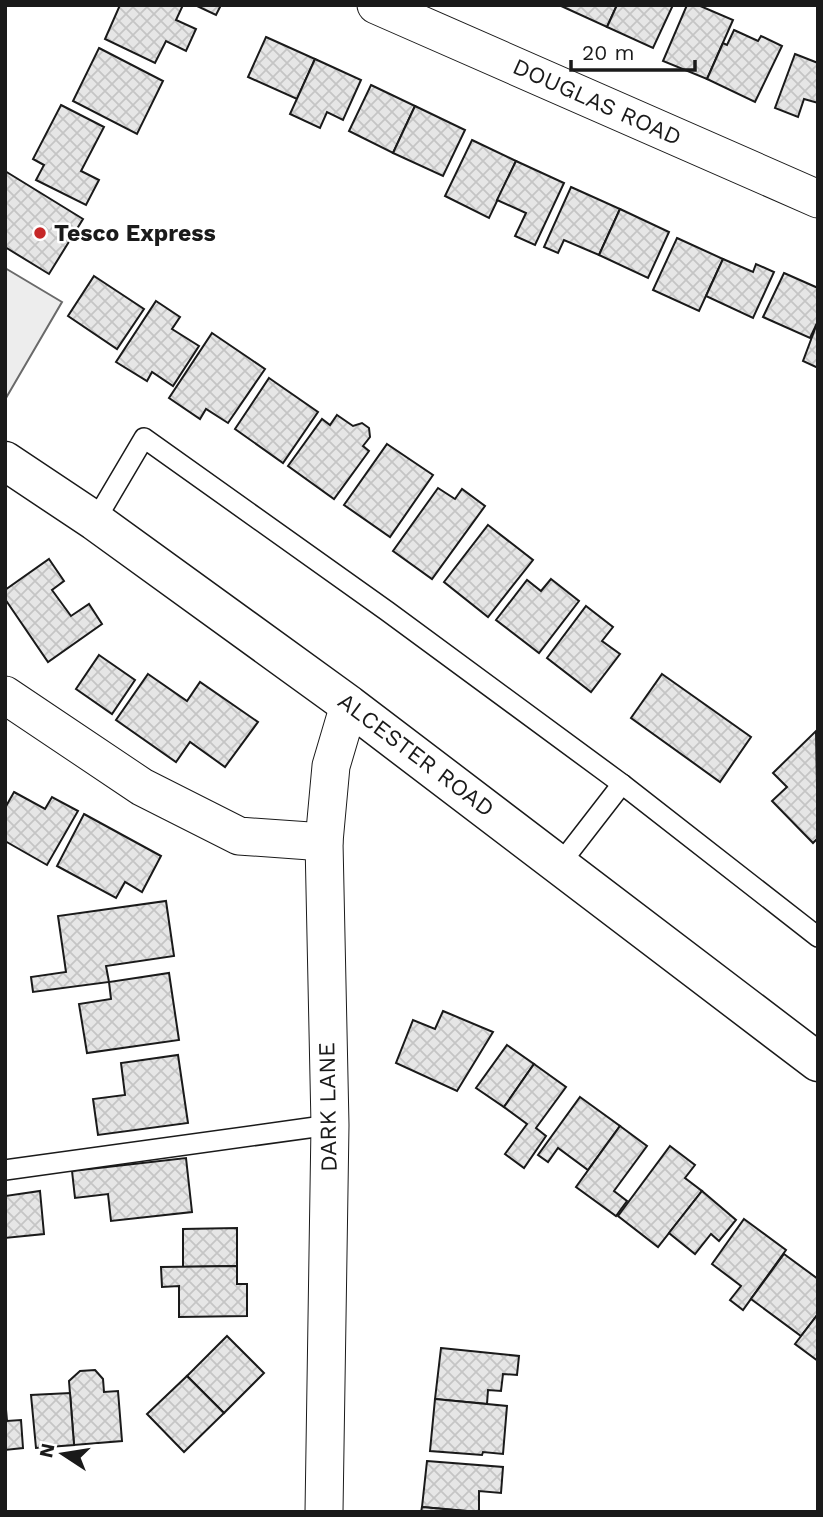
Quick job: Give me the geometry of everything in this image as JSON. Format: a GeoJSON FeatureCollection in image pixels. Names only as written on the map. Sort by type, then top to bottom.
{"type":"FeatureCollection","features":[{"type":"Feature","properties":{"kind":"street","name":"DOUGLAS ROAD"},"geometry":{"type":"LineString","coordinates":[[376,5],[818,199]]}},
{"type":"Feature","properties":{"kind":"street","name":"ALCESTER ROAD"},"geometry":{"type":"LineString","coordinates":[[5,461],[95,521],[349,705],[818,1062]]}},
{"type":"Feature","properties":{"kind":"street"},"geometry":{"type":"LineString","coordinates":[[5,695],[142,787],[239,836],[324,842]]}},
{"type":"Feature","properties":{"kind":"street","name":"DARK LANE"},"geometry":{"type":"LineString","coordinates":[[324,1511],[330,1125],[324,842],[331,766],[349,705]]}},
{"type":"Feature","properties":{"kind":"street"},"geometry":{"type":"LineString","coordinates":[[312,1512],[324,1511]]}},
{"type":"Feature","properties":{"kind":"lane"},"geometry":{"type":"LineString","coordinates":[[95,521],[144,438],[387,611],[622,784],[818,937]]}},
{"type":"Feature","properties":{"kind":"lane"},"geometry":{"type":"LineString","coordinates":[[560,863],[622,784]]}},
{"type":"Feature","properties":{"kind":"lane"},"geometry":{"type":"LineString","coordinates":[[5,1170],[330,1125]]}},
{"type":"Feature","properties":{"kind":"shaded area"},"geometry":{"type":"Polygon","coordinates":[[[5,268],[62,302],[6,398],[5,398],[5,268]]]}},
{"type":"Feature","properties":{"kind":"building"},"geometry":{"type":"Polygon","coordinates":[[[120,5],[183,5],[176,20],[196,29],[186,51],[166,41],[155,63],[105,39],[120,5]]]}},
{"type":"Feature","properties":{"kind":"building"},"geometry":{"type":"Polygon","coordinates":[[[195,5],[221,5],[216,15],[195,5]]]}},
{"type":"Feature","properties":{"kind":"building"},"geometry":{"type":"Polygon","coordinates":[[[559,5],[617,5],[607,27],[559,5]]]}},
{"type":"Feature","properties":{"kind":"building"},"geometry":{"type":"Polygon","coordinates":[[[617,5],[673,5],[653,48],[607,27],[617,5]]]}},
{"type":"Feature","properties":{"kind":"building"},"geometry":{"type":"Polygon","coordinates":[[[687,5],[698,5],[733,20],[707,79],[663,61],[687,5]]]}},
{"type":"Feature","properties":{"kind":"building"},"geometry":{"type":"Polygon","coordinates":[[[734,30],[758,41],[761,36],[782,46],[755,102],[707,79],[723,43],[727,45],[734,30]]]}},
{"type":"Feature","properties":{"kind":"building"},"geometry":{"type":"Polygon","coordinates":[[[266,37],[315,59],[297,99],[248,77],[266,37]]]}},
{"type":"Feature","properties":{"kind":"building"},"geometry":{"type":"Polygon","coordinates":[[[99,48],[163,81],[137,134],[73,101],[99,48]]]}},
{"type":"Feature","properties":{"kind":"building"},"geometry":{"type":"Polygon","coordinates":[[[795,54],[818,63],[818,103],[804,99],[798,117],[775,108],[795,54]]]}},
{"type":"Feature","properties":{"kind":"building"},"geometry":{"type":"Polygon","coordinates":[[[315,59],[361,80],[343,120],[327,112],[320,128],[290,114],[315,59]]]}},
{"type":"Feature","properties":{"kind":"building"},"geometry":{"type":"Polygon","coordinates":[[[371,85],[415,106],[393,153],[349,131],[371,85]]]}},
{"type":"Feature","properties":{"kind":"building"},"geometry":{"type":"Polygon","coordinates":[[[61,105],[104,127],[81,171],[99,180],[86,205],[36,180],[44,165],[33,159],[61,105]]]}},
{"type":"Feature","properties":{"kind":"building"},"geometry":{"type":"Polygon","coordinates":[[[415,106],[465,130],[443,176],[393,153],[415,106]]]}},
{"type":"Feature","properties":{"kind":"building"},"geometry":{"type":"Polygon","coordinates":[[[472,140],[516,161],[489,218],[445,196],[472,140]]]}},
{"type":"Feature","properties":{"kind":"building"},"geometry":{"type":"Polygon","coordinates":[[[516,161],[564,183],[535,245],[515,236],[526,213],[497,200],[516,161]]]}},
{"type":"Feature","properties":{"kind":"building","name":"Tesco Express"},"geometry":{"type":"Polygon","coordinates":[[[5,171],[83,219],[49,274],[5,247],[5,171]]]}},
{"type":"Feature","properties":{"kind":"building"},"geometry":{"type":"Polygon","coordinates":[[[571,187],[620,209],[599,255],[564,240],[558,253],[544,247],[571,187]]]}},
{"type":"Feature","properties":{"kind":"building"},"geometry":{"type":"Polygon","coordinates":[[[620,209],[669,232],[648,278],[599,255],[620,209]]]}},
{"type":"Feature","properties":{"kind":"building"},"geometry":{"type":"Polygon","coordinates":[[[677,238],[723,259],[699,311],[653,290],[677,238]]]}},
{"type":"Feature","properties":{"kind":"building"},"geometry":{"type":"Polygon","coordinates":[[[723,259],[753,272],[756,264],[774,272],[753,318],[706,296],[723,259]]]}},
{"type":"Feature","properties":{"kind":"building"},"geometry":{"type":"Polygon","coordinates":[[[784,273],[818,288],[818,321],[810,338],[763,317],[784,273]]]}},
{"type":"Feature","properties":{"kind":"building"},"geometry":{"type":"Polygon","coordinates":[[[94,276],[144,309],[117,349],[68,316],[94,276]]]}},
{"type":"Feature","properties":{"kind":"building"},"geometry":{"type":"Polygon","coordinates":[[[156,301],[180,317],[172,329],[199,346],[173,386],[152,372],[147,381],[116,362],[156,301]]]}},
{"type":"Feature","properties":{"kind":"building"},"geometry":{"type":"Polygon","coordinates":[[[818,321],[818,368],[803,361],[818,321]]]}},
{"type":"Feature","properties":{"kind":"building"},"geometry":{"type":"Polygon","coordinates":[[[212,333],[265,369],[228,423],[206,409],[200,419],[169,398],[212,333]]]}},
{"type":"Feature","properties":{"kind":"building"},"geometry":{"type":"Polygon","coordinates":[[[269,378],[318,412],[283,463],[235,429],[269,378]]]}},
{"type":"Feature","properties":{"kind":"building"},"geometry":{"type":"Polygon","coordinates":[[[337,415],[353,426],[362,423],[369,428],[370,437],[363,446],[369,451],[334,499],[288,466],[322,419],[330,425],[337,415]]]}},
{"type":"Feature","properties":{"kind":"building"},"geometry":{"type":"Polygon","coordinates":[[[387,444],[433,475],[390,537],[344,505],[387,444]]]}},
{"type":"Feature","properties":{"kind":"building"},"geometry":{"type":"Polygon","coordinates":[[[438,488],[455,499],[462,489],[485,506],[432,579],[393,551],[438,488]]]}},
{"type":"Feature","properties":{"kind":"building"},"geometry":{"type":"Polygon","coordinates":[[[488,525],[533,560],[488,617],[444,582],[488,525]]]}},
{"type":"Feature","properties":{"kind":"building"},"geometry":{"type":"Polygon","coordinates":[[[49,559],[64,581],[52,590],[71,616],[89,604],[102,624],[48,662],[5,599],[5,590],[49,559]]]}},
{"type":"Feature","properties":{"kind":"building"},"geometry":{"type":"Polygon","coordinates":[[[551,579],[579,601],[539,653],[496,620],[527,580],[541,591],[551,579]]]}},
{"type":"Feature","properties":{"kind":"building"},"geometry":{"type":"Polygon","coordinates":[[[586,606],[613,627],[602,641],[620,654],[591,692],[547,658],[586,606]]]}},
{"type":"Feature","properties":{"kind":"building"},"geometry":{"type":"Polygon","coordinates":[[[99,655],[135,680],[112,714],[76,689],[99,655]]]}},
{"type":"Feature","properties":{"kind":"building"},"geometry":{"type":"Polygon","coordinates":[[[148,674],[187,701],[200,682],[258,722],[225,767],[190,742],[176,762],[116,720],[148,674]]]}},
{"type":"Feature","properties":{"kind":"building"},"geometry":{"type":"Polygon","coordinates":[[[662,674],[751,737],[720,782],[631,718],[662,674]]]}},
{"type":"Feature","properties":{"kind":"building"},"geometry":{"type":"Polygon","coordinates":[[[816,731],[818,838],[813,843],[772,801],[787,787],[773,773],[816,731]]]}},
{"type":"Feature","properties":{"kind":"building"},"geometry":{"type":"Polygon","coordinates":[[[14,792],[45,809],[52,797],[78,811],[47,865],[5,841],[5,808],[14,792]]]}},
{"type":"Feature","properties":{"kind":"building"},"geometry":{"type":"Polygon","coordinates":[[[84,814],[161,856],[142,892],[125,882],[116,898],[57,866],[84,814]]]}},
{"type":"Feature","properties":{"kind":"building"},"geometry":{"type":"Polygon","coordinates":[[[166,901],[174,956],[106,966],[109,982],[33,992],[31,977],[66,972],[58,916],[166,901]]]}},
{"type":"Feature","properties":{"kind":"building"},"geometry":{"type":"Polygon","coordinates":[[[169,973],[179,1040],[87,1053],[79,1004],[111,999],[109,982],[169,973]]]}},
{"type":"Feature","properties":{"kind":"building"},"geometry":{"type":"Polygon","coordinates":[[[443,1011],[493,1032],[457,1091],[396,1063],[413,1020],[435,1029],[443,1011]]]}},
{"type":"Feature","properties":{"kind":"building"},"geometry":{"type":"Polygon","coordinates":[[[507,1045],[534,1064],[504,1107],[476,1088],[507,1045]]]}},
{"type":"Feature","properties":{"kind":"building"},"geometry":{"type":"Polygon","coordinates":[[[178,1055],[188,1123],[98,1135],[93,1099],[125,1095],[121,1063],[178,1055]]]}},
{"type":"Feature","properties":{"kind":"building"},"geometry":{"type":"Polygon","coordinates":[[[534,1064],[566,1087],[536,1128],[546,1136],[524,1168],[505,1154],[527,1124],[504,1107],[534,1064]]]}},
{"type":"Feature","properties":{"kind":"building"},"geometry":{"type":"Polygon","coordinates":[[[580,1097],[620,1126],[588,1170],[558,1148],[548,1162],[538,1155],[580,1097]]]}},
{"type":"Feature","properties":{"kind":"building"},"geometry":{"type":"Polygon","coordinates":[[[620,1126],[647,1146],[614,1191],[627,1201],[616,1216],[576,1187],[620,1126]]]}},
{"type":"Feature","properties":{"kind":"building"},"geometry":{"type":"Polygon","coordinates":[[[670,1146],[695,1165],[685,1178],[702,1191],[658,1247],[618,1216],[670,1146]]]}},
{"type":"Feature","properties":{"kind":"building"},"geometry":{"type":"Polygon","coordinates":[[[186,1158],[192,1212],[111,1221],[108,1194],[75,1198],[72,1171],[186,1158]]]}},
{"type":"Feature","properties":{"kind":"building"},"geometry":{"type":"Polygon","coordinates":[[[40,1191],[44,1234],[5,1238],[5,1196],[40,1191]]]}},
{"type":"Feature","properties":{"kind":"building"},"geometry":{"type":"Polygon","coordinates":[[[702,1191],[736,1220],[719,1241],[711,1234],[695,1254],[669,1233],[702,1191]]]}},
{"type":"Feature","properties":{"kind":"building"},"geometry":{"type":"Polygon","coordinates":[[[744,1219],[786,1250],[743,1310],[730,1300],[741,1286],[712,1264],[744,1219]]]}},
{"type":"Feature","properties":{"kind":"building"},"geometry":{"type":"Polygon","coordinates":[[[237,1228],[237,1266],[183,1267],[183,1229],[237,1228]]]}},
{"type":"Feature","properties":{"kind":"building"},"geometry":{"type":"Polygon","coordinates":[[[784,1254],[818,1279],[818,1314],[801,1336],[751,1299],[784,1254]]]}},
{"type":"Feature","properties":{"kind":"building"},"geometry":{"type":"Polygon","coordinates":[[[237,1266],[237,1284],[247,1284],[247,1316],[179,1317],[179,1286],[162,1287],[161,1267],[237,1266]]]}},
{"type":"Feature","properties":{"kind":"building"},"geometry":{"type":"Polygon","coordinates":[[[818,1314],[818,1361],[795,1344],[818,1314]]]}},
{"type":"Feature","properties":{"kind":"building"},"geometry":{"type":"Polygon","coordinates":[[[227,1336],[264,1373],[224,1413],[187,1376],[227,1336]]]}},
{"type":"Feature","properties":{"kind":"building"},"geometry":{"type":"Polygon","coordinates":[[[441,1348],[519,1356],[517,1375],[503,1374],[501,1391],[488,1390],[487,1404],[435,1399],[441,1348]]]}},
{"type":"Feature","properties":{"kind":"building"},"geometry":{"type":"Polygon","coordinates":[[[95,1370],[103,1379],[104,1392],[118,1391],[122,1441],[74,1445],[69,1381],[80,1371],[95,1370]]]}},
{"type":"Feature","properties":{"kind":"building"},"geometry":{"type":"Polygon","coordinates":[[[187,1376],[224,1413],[184,1452],[147,1414],[187,1376]]]}},
{"type":"Feature","properties":{"kind":"building"},"geometry":{"type":"Polygon","coordinates":[[[70,1393],[74,1445],[36,1448],[31,1395],[70,1393]]]}},
{"type":"Feature","properties":{"kind":"building"},"geometry":{"type":"Polygon","coordinates":[[[5,1398],[7,1421],[21,1420],[23,1448],[5,1450],[5,1398]]]}},
{"type":"Feature","properties":{"kind":"building"},"geometry":{"type":"Polygon","coordinates":[[[435,1399],[507,1406],[503,1454],[430,1451],[435,1399]]]}},
{"type":"Feature","properties":{"kind":"building"},"geometry":{"type":"Polygon","coordinates":[[[427,1461],[503,1467],[501,1493],[479,1491],[479,1512],[422,1507],[427,1461]]]}},
{"type":"Feature","properties":{"kind":"building"},"geometry":{"type":"Polygon","coordinates":[[[422,1507],[475,1512],[421,1512],[422,1507]]]}},
{"type":"Feature","properties":{"kind":"place","name":"Tesco Express"},"geometry":{"type":"Point","coordinates":[40,233]}}]}
